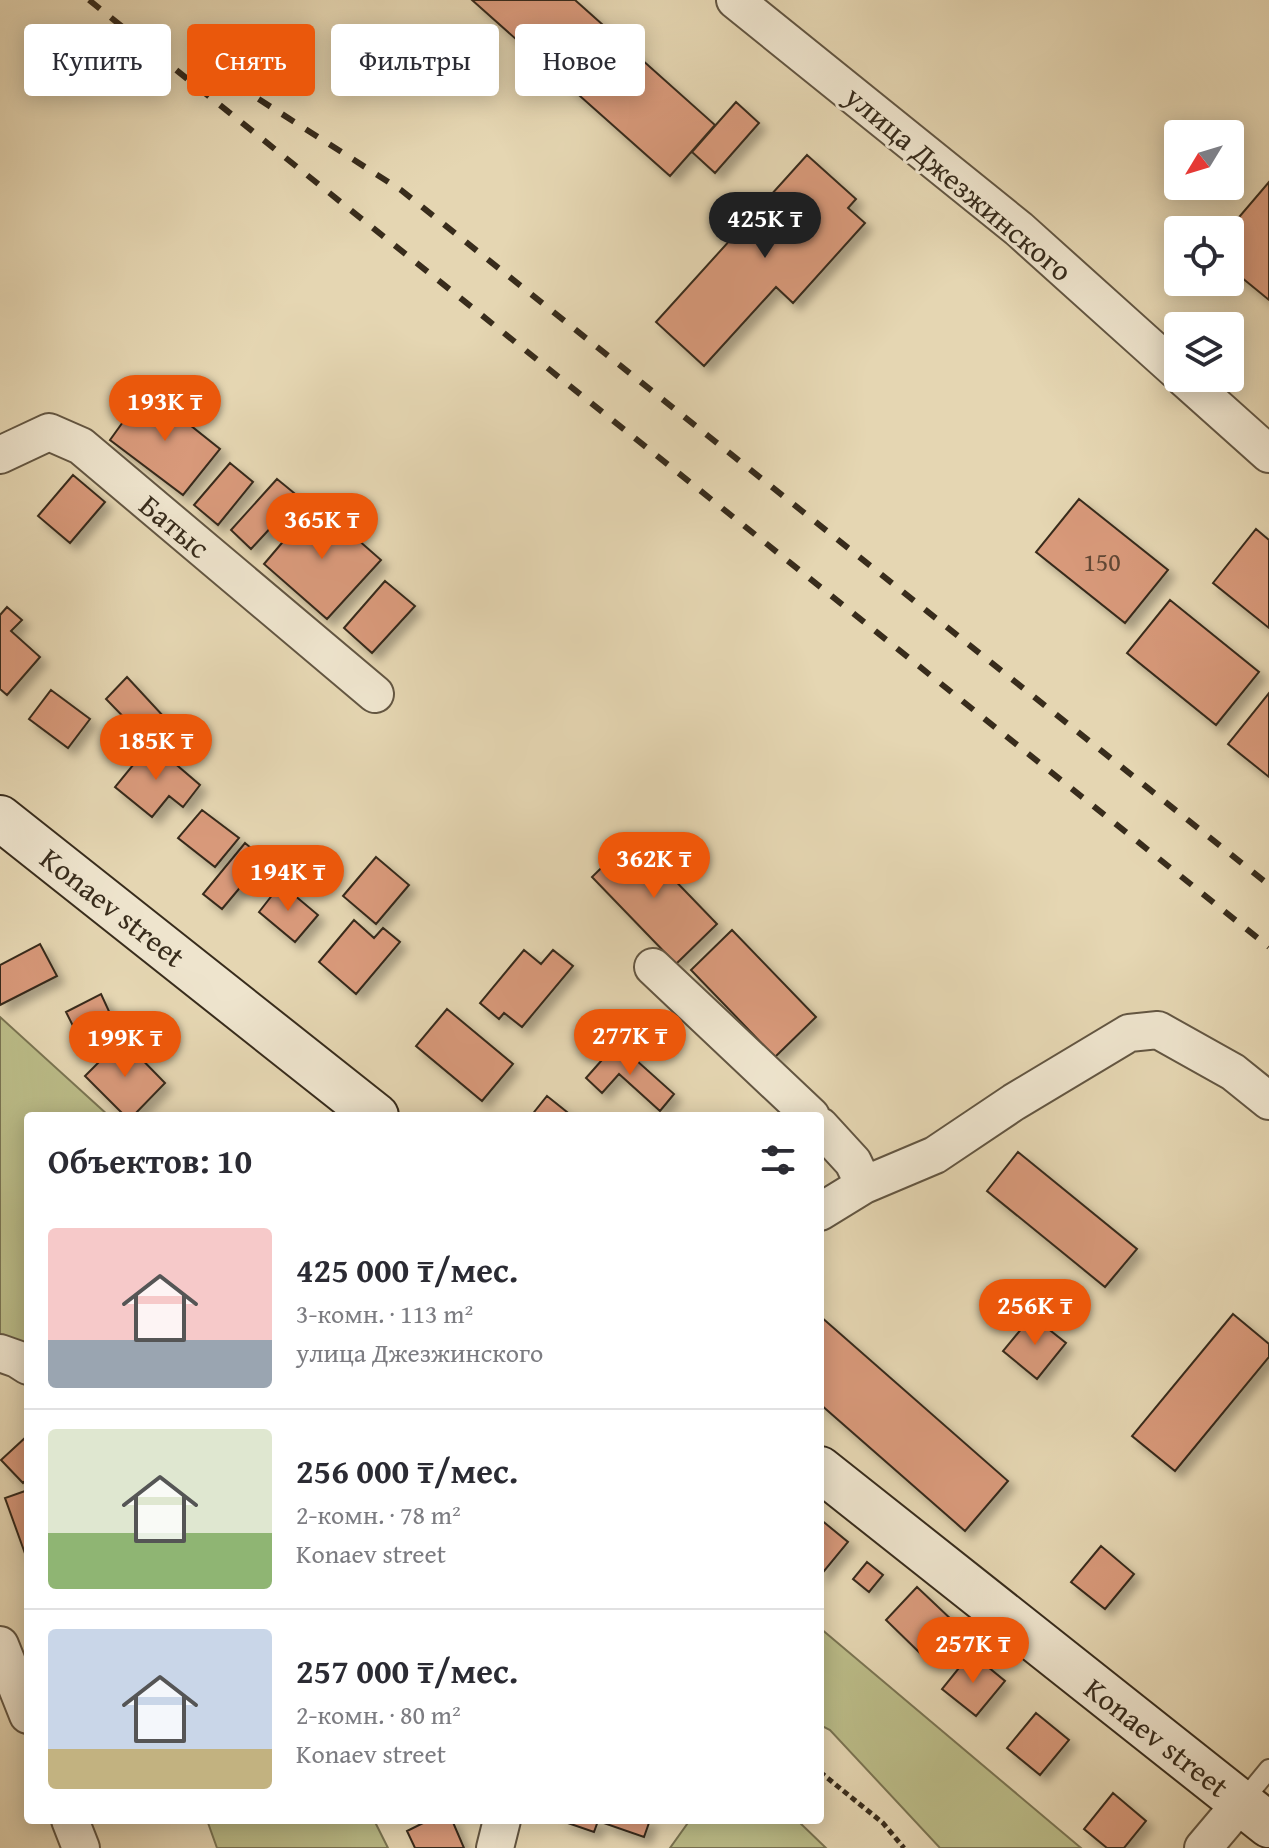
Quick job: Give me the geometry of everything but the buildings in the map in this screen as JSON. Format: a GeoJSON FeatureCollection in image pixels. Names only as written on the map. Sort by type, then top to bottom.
{"type":"FeatureCollection","features":[{"type":"Feature","properties":{"kind":"main road","name":"Konaev street"},"geometry":{"type":"LineString","coordinates":[[0,818],[371,1112]]}},
{"type":"Feature","properties":{"kind":"main road","name":"Konaev street"},"geometry":{"type":"LineString","coordinates":[[824,1472],[1255,1814]]}},
{"type":"Feature","properties":{"kind":"street","name":"улица Джезжинского"},"geometry":{"type":"LineString","coordinates":[[735,0],[1019,229],[1164,359]]}},
{"type":"Feature","properties":{"kind":"street"},"geometry":{"type":"LineString","coordinates":[[1200,392],[1269,454]]}},
{"type":"Feature","properties":{"kind":"street","name":"Батыс"},"geometry":{"type":"LineString","coordinates":[[0,455],[49,432],[81,446],[375,694]]}},
{"type":"Feature","properties":{"kind":"street"},"geometry":{"type":"LineString","coordinates":[[653,967],[807,1112]]}},
{"type":"Feature","properties":{"kind":"street"},"geometry":{"type":"LineString","coordinates":[[824,1210],[864,1185],[935,1155],[1014,1102],[1129,1033],[1158,1030],[1233,1072],[1269,1101]]}},
{"type":"Feature","properties":{"kind":"street"},"geometry":{"type":"LineString","coordinates":[[824,1130],[853,1162],[864,1185]]}},
{"type":"Feature","properties":{"kind":"street"},"geometry":{"type":"LineString","coordinates":[[0,1353],[24,1363]]}},
{"type":"Feature","properties":{"kind":"street"},"geometry":{"type":"LineString","coordinates":[[0,1645],[24,1705]]}},
{"type":"Feature","properties":{"kind":"street"},"geometry":{"type":"LineString","coordinates":[[1203,1848],[1255,1814]]}},
{"type":"Feature","properties":{"kind":"street"},"geometry":{"type":"LineString","coordinates":[[72,1824],[81,1848]]}},
{"type":"Feature","properties":{"kind":"street"},"geometry":{"type":"LineString","coordinates":[[495,1848],[501,1824]]}},
{"type":"Feature","properties":{"kind":"lane"},"geometry":{"type":"LineString","coordinates":[[1255,1814],[1269,1769]]}},
{"type":"Feature","properties":{"kind":"path"},"geometry":{"type":"LineString","coordinates":[[824,1775],[883,1823],[904,1848]]}},
{"type":"Feature","properties":{"kind":"green space"},"geometry":{"type":"Polygon","coordinates":[[[0,1017],[105,1112],[24,1112],[24,1359],[0,1354],[0,1017]]]}},
{"type":"Feature","properties":{"kind":"green space"},"geometry":{"type":"Polygon","coordinates":[[[824,1631],[1081,1848],[940,1848],[824,1727],[824,1631]]]}},
{"type":"Feature","properties":{"kind":"green space"},"geometry":{"type":"Polygon","coordinates":[[[208,1824],[376,1824],[388,1848],[217,1848],[208,1824]]]}},
{"type":"Feature","properties":{"kind":"green space"},"geometry":{"type":"Polygon","coordinates":[[[687,1824],[801,1824],[826,1848],[670,1848],[687,1824]]]}},
{"type":"Feature","properties":{"kind":"railway"},"geometry":{"type":"LineString","coordinates":[[89,0],[1269,947]]}},
{"type":"Feature","properties":{"kind":"railway"},"geometry":{"type":"LineString","coordinates":[[254,96],[401,190],[1269,885]]}}]}
